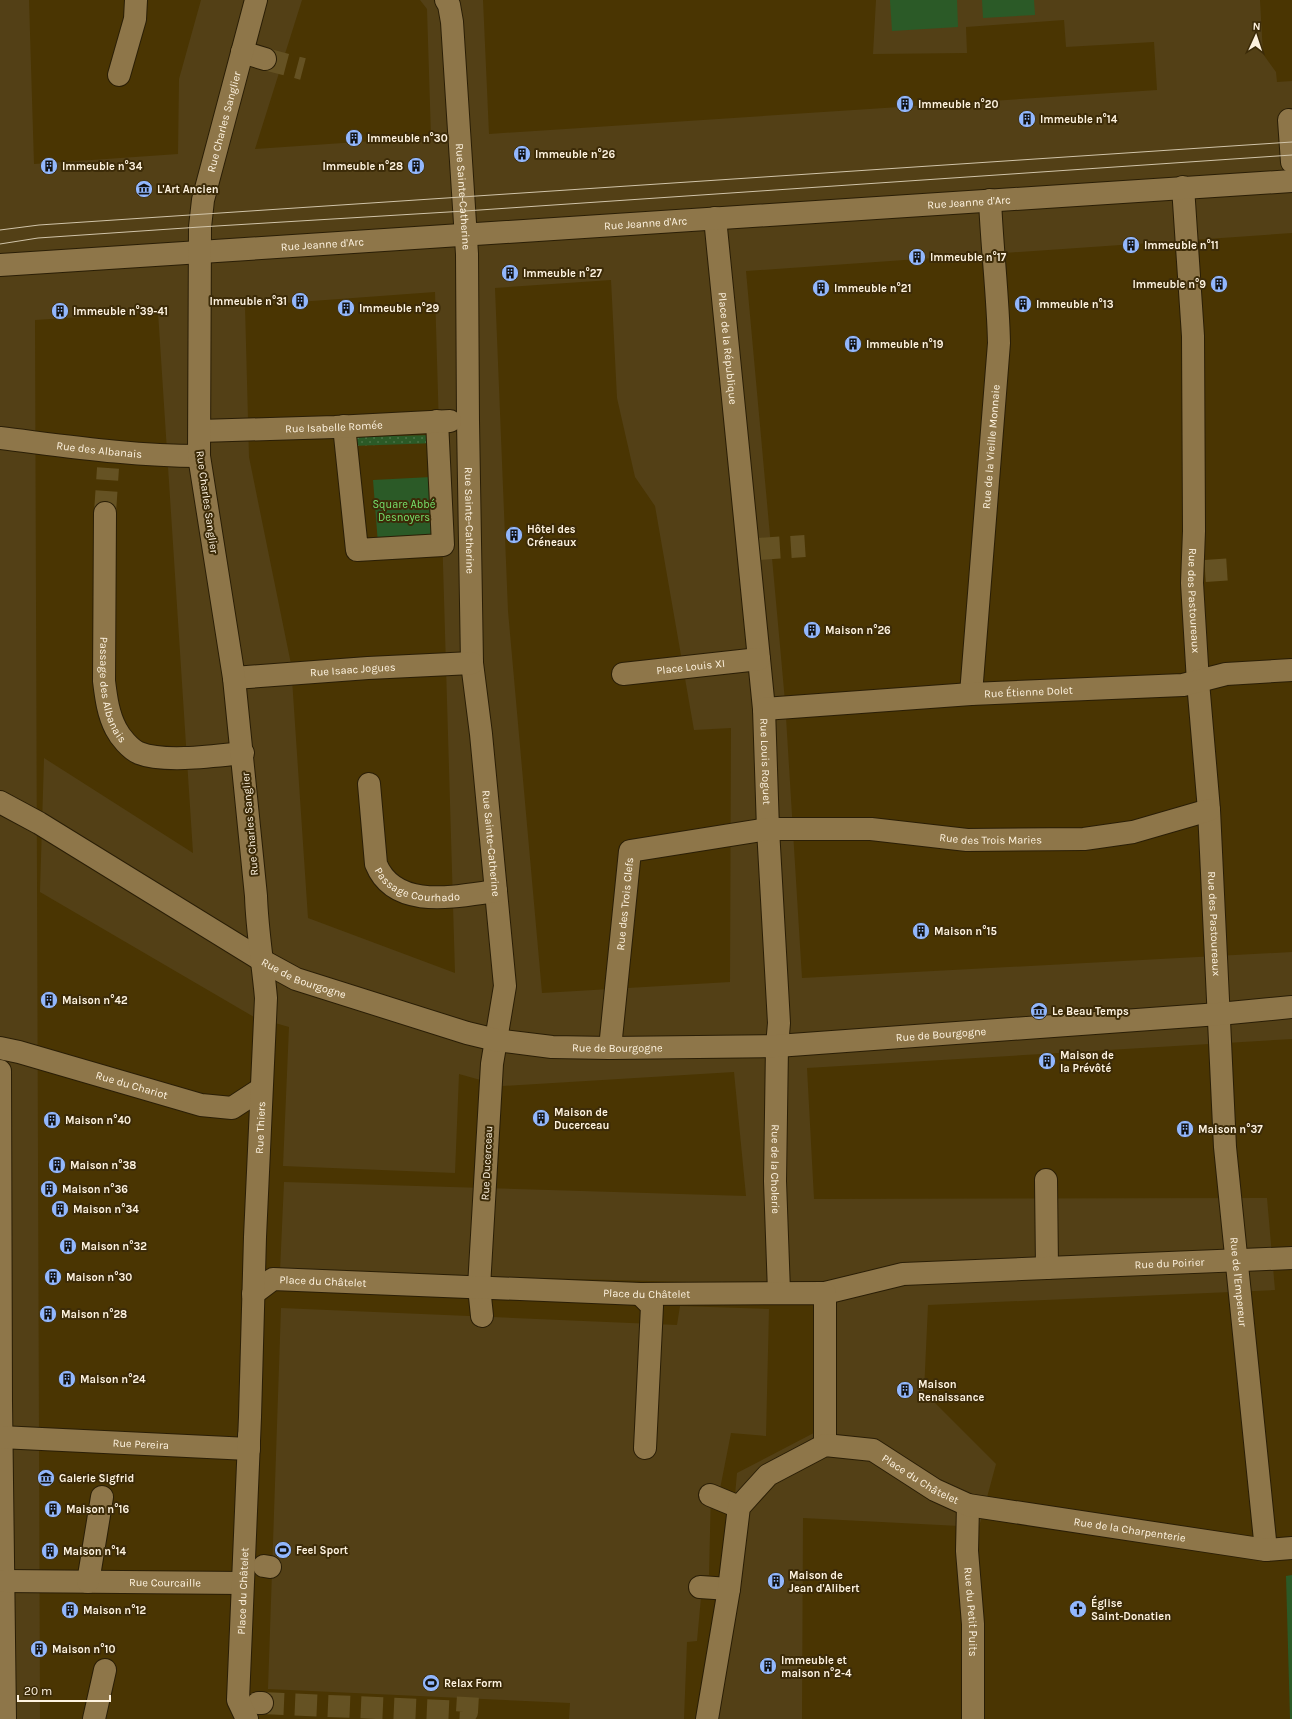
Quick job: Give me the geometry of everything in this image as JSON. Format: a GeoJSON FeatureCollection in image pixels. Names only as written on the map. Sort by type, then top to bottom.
{"type":"FeatureCollection","features":[{"type":"Feature","properties":{"kind":"street"},"geometry":{"type":"LineString","coordinates":[[119,75],[135,19],[136,0]]}},
{"type":"Feature","properties":{"kind":"street","name":"Rue Charles Sanglier"},"geometry":{"type":"LineString","coordinates":[[256,0],[204,192],[200,227],[199,456],[234,678],[243,753],[257,920],[263,961]]}},
{"type":"Feature","properties":{"kind":"street","name":"Rue Sainte-Catherine"},"geometry":{"type":"LineString","coordinates":[[450,2],[467,234],[472,663],[481,734],[505,986],[496,1040]]}},
{"type":"Feature","properties":{"kind":"street"},"geometry":{"type":"LineString","coordinates":[[242,52],[265,59]]}},
{"type":"Feature","properties":{"kind":"street"},"geometry":{"type":"LineString","coordinates":[[1289,120],[1292,162]]}},
{"type":"Feature","properties":{"kind":"street","name":"Rue Jeanne d'Arc"},"geometry":{"type":"LineString","coordinates":[[0,265],[1292,180]]}},
{"type":"Feature","properties":{"kind":"street","name":"Rue des Pastoureaux"},"geometry":{"type":"LineString","coordinates":[[1183,187],[1193,336],[1194,530],[1199,571],[1198,682],[1209,810],[1219,1014]]}},
{"type":"Feature","properties":{"kind":"street","name":"Rue de la Vieille Monnaie"},"geometry":{"type":"LineString","coordinates":[[972,694],[999,343],[999,307],[993,250],[990,200]]}},
{"type":"Feature","properties":{"kind":"street","name":"Place de la République"},"geometry":{"type":"LineString","coordinates":[[715,218],[741,478]]}},
{"type":"Feature","properties":{"kind":"street","name":"Rue Isabelle Romée"},"geometry":{"type":"LineString","coordinates":[[200,430],[468,421]]}},
{"type":"Feature","properties":{"kind":"street"},"geometry":{"type":"LineString","coordinates":[[344,426],[357,550],[443,545],[437,422]]}},
{"type":"Feature","properties":{"kind":"street","name":"Rue des Albanais"},"geometry":{"type":"LineString","coordinates":[[0,438],[108,459],[199,456]]}},
{"type":"Feature","properties":{"kind":"street","name":"Rue Louis Roguet"},"geometry":{"type":"LineString","coordinates":[[741,478],[753,550],[759,659],[764,709],[768,829],[779,1023],[777,1046]]}},
{"type":"Feature","properties":{"kind":"street","name":"Passage des Albanais"},"geometry":{"type":"LineString","coordinates":[[105,513],[104,681],[107,702],[116,729],[137,752],[162,759],[243,753]]}},
{"type":"Feature","properties":{"kind":"street","name":"Place Louis XI"},"geometry":{"type":"LineString","coordinates":[[623,674],[759,659]]}},
{"type":"Feature","properties":{"kind":"street","name":"Rue Isaac Jogues"},"geometry":{"type":"LineString","coordinates":[[234,678],[368,668],[472,663]]}},
{"type":"Feature","properties":{"kind":"street","name":"Rue Étienne Dolet"},"geometry":{"type":"LineString","coordinates":[[764,709],[972,694],[1183,685],[1226,674],[1292,670]]}},
{"type":"Feature","properties":{"kind":"street","name":"Passage Courhado"},"geometry":{"type":"LineString","coordinates":[[369,784],[376,864],[380,874],[389,883],[399,890],[418,896],[437,898],[496,890]]}},
{"type":"Feature","properties":{"kind":"street","name":"Rue de Bourgogne"},"geometry":{"type":"LineString","coordinates":[[0,802],[39,823],[263,961],[296,979],[467,1033],[496,1040],[552,1047],[610,1048],[777,1046],[1219,1014],[1292,1007]]}},
{"type":"Feature","properties":{"kind":"street","name":"Rue des Trois Maries"},"geometry":{"type":"LineString","coordinates":[[768,829],[872,829],[966,840],[1084,839],[1133,832],[1209,810]]}},
{"type":"Feature","properties":{"kind":"street","name":"Rue des Trois Clefs"},"geometry":{"type":"LineString","coordinates":[[610,1048],[630,851],[768,829]]}},
{"type":"Feature","properties":{"kind":"street","name":"Rue Thiers"},"geometry":{"type":"LineString","coordinates":[[254,1294],[261,1089],[266,998],[263,961]]}},
{"type":"Feature","properties":{"kind":"street","name":"Rue de l'Empereur"},"geometry":{"type":"LineString","coordinates":[[1219,1014],[1225,1147],[1238,1262],[1266,1550]]}},
{"type":"Feature","properties":{"kind":"street","name":"Rue Ducerceau"},"geometry":{"type":"LineString","coordinates":[[482,1316],[479,1287],[492,1064],[496,1040]]}},
{"type":"Feature","properties":{"kind":"street","name":"Rue de la Cholerie"},"geometry":{"type":"LineString","coordinates":[[777,1046],[775,1181],[779,1292]]}},
{"type":"Feature","properties":{"kind":"street","name":"Rue du Chariot"},"geometry":{"type":"LineString","coordinates":[[0,1048],[19,1052],[201,1105],[232,1108],[261,1089]]}},
{"type":"Feature","properties":{"kind":"street"},"geometry":{"type":"LineString","coordinates":[[0,1071],[1,1437],[5,1719]]}},
{"type":"Feature","properties":{"kind":"street"},"geometry":{"type":"LineString","coordinates":[[1046,1180],[1047,1268]]}},
{"type":"Feature","properties":{"kind":"street","name":"Rue du Poirier"},"geometry":{"type":"LineString","coordinates":[[903,1274],[1238,1262],[1292,1258]]}},
{"type":"Feature","properties":{"kind":"street","name":"Place du Châtelet"},"geometry":{"type":"LineString","coordinates":[[254,1294],[273,1279],[640,1294],[825,1292],[903,1274]]}},
{"type":"Feature","properties":{"kind":"street"},"geometry":{"type":"LineString","coordinates":[[707,1719],[729,1589],[739,1507],[768,1475],[825,1446],[825,1292]]}},
{"type":"Feature","properties":{"kind":"street"},"geometry":{"type":"LineString","coordinates":[[249,1449],[254,1294]]}},
{"type":"Feature","properties":{"kind":"street"},"geometry":{"type":"LineString","coordinates":[[640,1294],[652,1306],[645,1448]]}},
{"type":"Feature","properties":{"kind":"street","name":"Rue Pereira"},"geometry":{"type":"LineString","coordinates":[[1,1437],[249,1449]]}},
{"type":"Feature","properties":{"kind":"street","name":"Place du Châtelet"},"geometry":{"type":"LineString","coordinates":[[825,1446],[873,1450],[935,1490],[968,1506]]}},
{"type":"Feature","properties":{"kind":"street","name":"Place du Châtelet"},"geometry":{"type":"LineString","coordinates":[[249,1449],[238,1700],[255,1709]]}},
{"type":"Feature","properties":{"kind":"street"},"geometry":{"type":"LineString","coordinates":[[710,1495],[739,1507]]}},
{"type":"Feature","properties":{"kind":"street"},"geometry":{"type":"LineString","coordinates":[[88,1582],[102,1497]]}},
{"type":"Feature","properties":{"kind":"street","name":"Rue de la Charpenterie"},"geometry":{"type":"LineString","coordinates":[[968,1506],[1266,1550],[1292,1548]]}},
{"type":"Feature","properties":{"kind":"street","name":"Rue du Petit Puits"},"geometry":{"type":"LineString","coordinates":[[968,1506],[967,1551],[974,1624],[973,1719]]}},
{"type":"Feature","properties":{"kind":"street","name":"Rue Courcaille"},"geometry":{"type":"LineString","coordinates":[[4,1581],[242,1583]]}},
{"type":"Feature","properties":{"kind":"street"},"geometry":{"type":"LineString","coordinates":[[700,1587],[729,1589]]}},
{"type":"Feature","properties":{"kind":"street"},"geometry":{"type":"LineString","coordinates":[[94,1719],[105,1670]]}},
{"type":"Feature","properties":{"kind":"shaded area"},"geometry":{"type":"Polygon","coordinates":[[[0,0],[29,0],[34,164],[178,154],[179,79],[201,0],[302,0],[255,149],[431,137],[427,9],[420,0],[483,0],[489,134],[1157,90],[1154,42],[1066,47],[1064,20],[966,27],[967,53],[873,54],[876,0],[1260,0],[1263,54],[1276,72],[1277,82],[1292,81],[1292,233],[746,271],[785,701],[802,978],[1292,952],[1292,1039],[807,1068],[814,1199],[1267,1198],[1275,1290],[928,1305],[924,1392],[996,1464],[979,1527],[803,1518],[802,1719],[715,1719],[737,1473],[831,1424],[835,1286],[280,1271],[284,1182],[746,1196],[734,1072],[502,1086],[459,1074],[455,1173],[283,1166],[289,1027],[254,1017],[40,892],[44,758],[193,853],[158,312],[35,320],[40,1719],[0,1719],[0,0]],[[611,280],[495,288],[508,611],[542,993],[730,982],[731,728],[694,730],[655,506],[635,477],[617,398],[611,280]],[[435,292],[245,306],[249,457],[291,664],[308,918],[455,973],[435,292]]]}},
{"type":"Feature","properties":{"kind":"shaded area"},"geometry":{"type":"Polygon","coordinates":[[[680,1306],[769,1309],[766,1436],[731,1433],[720,1489],[711,1490],[709,1575],[703,1576],[697,1641],[687,1642],[684,1719],[569,1719],[570,1703],[268,1689],[281,1308],[677,1325],[680,1306]]]}},
{"type":"Feature","properties":{"kind":"green space"},"geometry":{"type":"Polygon","coordinates":[[[890,0],[957,0],[958,27],[892,31],[890,0]]]}},
{"type":"Feature","properties":{"kind":"green space"},"geometry":{"type":"Polygon","coordinates":[[[982,0],[1034,0],[1035,15],[983,18],[982,0]]]}},
{"type":"Feature","properties":{"kind":"green space"},"geometry":{"type":"Polygon","coordinates":[[[434,435],[437,443],[351,446],[350,437],[434,435]]]}},
{"type":"Feature","properties":{"kind":"green space","name":"Square Abbé Desnoyers"},"geometry":{"type":"Polygon","coordinates":[[[431,477],[434,541],[378,544],[373,480],[431,477]]]}},
{"type":"Feature","properties":{"kind":"green space"},"geometry":{"type":"Polygon","coordinates":[[[1292,1575],[1292,1719],[1290,1719],[1286,1576],[1292,1575]]]}},
{"type":"Feature","properties":{"kind":"tunnel"},"geometry":{"type":"LineString","coordinates":[[265,59],[303,69]]}},
{"type":"Feature","properties":{"kind":"tunnel"},"geometry":{"type":"LineString","coordinates":[[105,513],[108,468]]}},
{"type":"Feature","properties":{"kind":"tunnel"},"geometry":{"type":"LineString","coordinates":[[758,549],[805,546]]}},
{"type":"Feature","properties":{"kind":"tunnel"},"geometry":{"type":"LineString","coordinates":[[1205,571],[1234,569]]}},
{"type":"Feature","properties":{"kind":"tunnel"},"geometry":{"type":"LineString","coordinates":[[262,1703],[467,1712],[468,1695]]}},
{"type":"Feature","properties":{"kind":"tram line"},"geometry":{"type":"LineString","coordinates":[[0,230],[39,225],[1292,142]]}},
{"type":"Feature","properties":{"kind":"tram line"},"geometry":{"type":"LineString","coordinates":[[0,244],[38,238],[465,211],[1292,155]]}},
{"type":"Feature","properties":{"kind":"place","name":"Immeuble n°20"},"geometry":{"type":"Point","coordinates":[905,104]}},
{"type":"Feature","properties":{"kind":"place","name":"Immeuble n°14"},"geometry":{"type":"Point","coordinates":[1027,119]}},
{"type":"Feature","properties":{"kind":"place","name":"Immeuble n°30"},"geometry":{"type":"Point","coordinates":[354,138]}},
{"type":"Feature","properties":{"kind":"place","name":"Immeuble n°26"},"geometry":{"type":"Point","coordinates":[522,154]}},
{"type":"Feature","properties":{"kind":"place","name":"Immeuble n°34"},"geometry":{"type":"Point","coordinates":[49,166]}},
{"type":"Feature","properties":{"kind":"place","name":"Immeuble n°28"},"geometry":{"type":"Point","coordinates":[416,166]}},
{"type":"Feature","properties":{"kind":"place","name":"L'Art Ancien"},"geometry":{"type":"Point","coordinates":[144,189]}},
{"type":"Feature","properties":{"kind":"place","name":"Immeuble n°11"},"geometry":{"type":"Point","coordinates":[1131,245]}},
{"type":"Feature","properties":{"kind":"place","name":"Immeuble n°17"},"geometry":{"type":"Point","coordinates":[917,257]}},
{"type":"Feature","properties":{"kind":"place","name":"Immeuble n°27"},"geometry":{"type":"Point","coordinates":[510,273]}},
{"type":"Feature","properties":{"kind":"place","name":"Immeuble n°9"},"geometry":{"type":"Point","coordinates":[1219,284]}},
{"type":"Feature","properties":{"kind":"place","name":"Immeuble n°21"},"geometry":{"type":"Point","coordinates":[821,288]}},
{"type":"Feature","properties":{"kind":"place","name":"Immeuble n°31"},"geometry":{"type":"Point","coordinates":[300,301]}},
{"type":"Feature","properties":{"kind":"place","name":"Immeuble n°13"},"geometry":{"type":"Point","coordinates":[1023,304]}},
{"type":"Feature","properties":{"kind":"place","name":"Immeuble n°29"},"geometry":{"type":"Point","coordinates":[346,308]}},
{"type":"Feature","properties":{"kind":"place","name":"Immeuble n°39-41"},"geometry":{"type":"Point","coordinates":[60,311]}},
{"type":"Feature","properties":{"kind":"place","name":"Immeuble n°19"},"geometry":{"type":"Point","coordinates":[853,344]}},
{"type":"Feature","properties":{"kind":"place","name":"Hôtel des Créneaux"},"geometry":{"type":"Point","coordinates":[514,535]}},
{"type":"Feature","properties":{"kind":"place","name":"Maison n°26"},"geometry":{"type":"Point","coordinates":[812,630]}},
{"type":"Feature","properties":{"kind":"place","name":"Maison n°15"},"geometry":{"type":"Point","coordinates":[921,931]}},
{"type":"Feature","properties":{"kind":"place","name":"Maison n°42"},"geometry":{"type":"Point","coordinates":[49,1000]}},
{"type":"Feature","properties":{"kind":"place","name":"Le Beau Temps"},"geometry":{"type":"Point","coordinates":[1039,1011]}},
{"type":"Feature","properties":{"kind":"place","name":"Maison de la Prévôté"},"geometry":{"type":"Point","coordinates":[1047,1061]}},
{"type":"Feature","properties":{"kind":"place","name":"Maison de Ducerceau"},"geometry":{"type":"Point","coordinates":[541,1118]}},
{"type":"Feature","properties":{"kind":"place","name":"Maison n°40"},"geometry":{"type":"Point","coordinates":[52,1120]}},
{"type":"Feature","properties":{"kind":"place","name":"Maison n°37"},"geometry":{"type":"Point","coordinates":[1185,1129]}},
{"type":"Feature","properties":{"kind":"place","name":"Maison n°38"},"geometry":{"type":"Point","coordinates":[57,1165]}},
{"type":"Feature","properties":{"kind":"place","name":"Maison n°36"},"geometry":{"type":"Point","coordinates":[49,1189]}},
{"type":"Feature","properties":{"kind":"place","name":"Maison n°34"},"geometry":{"type":"Point","coordinates":[60,1209]}},
{"type":"Feature","properties":{"kind":"place","name":"Maison n°32"},"geometry":{"type":"Point","coordinates":[68,1246]}},
{"type":"Feature","properties":{"kind":"place","name":"Maison n°30"},"geometry":{"type":"Point","coordinates":[53,1277]}},
{"type":"Feature","properties":{"kind":"place","name":"Maison n°28"},"geometry":{"type":"Point","coordinates":[48,1314]}},
{"type":"Feature","properties":{"kind":"place","name":"Maison n°24"},"geometry":{"type":"Point","coordinates":[67,1379]}},
{"type":"Feature","properties":{"kind":"place","name":"Maison Renaissance"},"geometry":{"type":"Point","coordinates":[905,1390]}},
{"type":"Feature","properties":{"kind":"place","name":"Galerie Sigfrid"},"geometry":{"type":"Point","coordinates":[46,1478]}},
{"type":"Feature","properties":{"kind":"place","name":"Maison n°16"},"geometry":{"type":"Point","coordinates":[53,1509]}},
{"type":"Feature","properties":{"kind":"place","name":"Feel Sport"},"geometry":{"type":"Point","coordinates":[283,1550]}},
{"type":"Feature","properties":{"kind":"place","name":"Maison n°14"},"geometry":{"type":"Point","coordinates":[50,1551]}},
{"type":"Feature","properties":{"kind":"place","name":"Maison de Jean d'Alibert"},"geometry":{"type":"Point","coordinates":[776,1581]}},
{"type":"Feature","properties":{"kind":"place","name":"Église Saint-Donatien"},"geometry":{"type":"Point","coordinates":[1078,1609]}},
{"type":"Feature","properties":{"kind":"place","name":"Maison n°12"},"geometry":{"type":"Point","coordinates":[70,1610]}},
{"type":"Feature","properties":{"kind":"place","name":"Maison n°10"},"geometry":{"type":"Point","coordinates":[39,1649]}},
{"type":"Feature","properties":{"kind":"place","name":"Immeuble et maison n°2-4"},"geometry":{"type":"Point","coordinates":[768,1666]}},
{"type":"Feature","properties":{"kind":"place","name":"Relax Form"},"geometry":{"type":"Point","coordinates":[431,1683]}}]}
